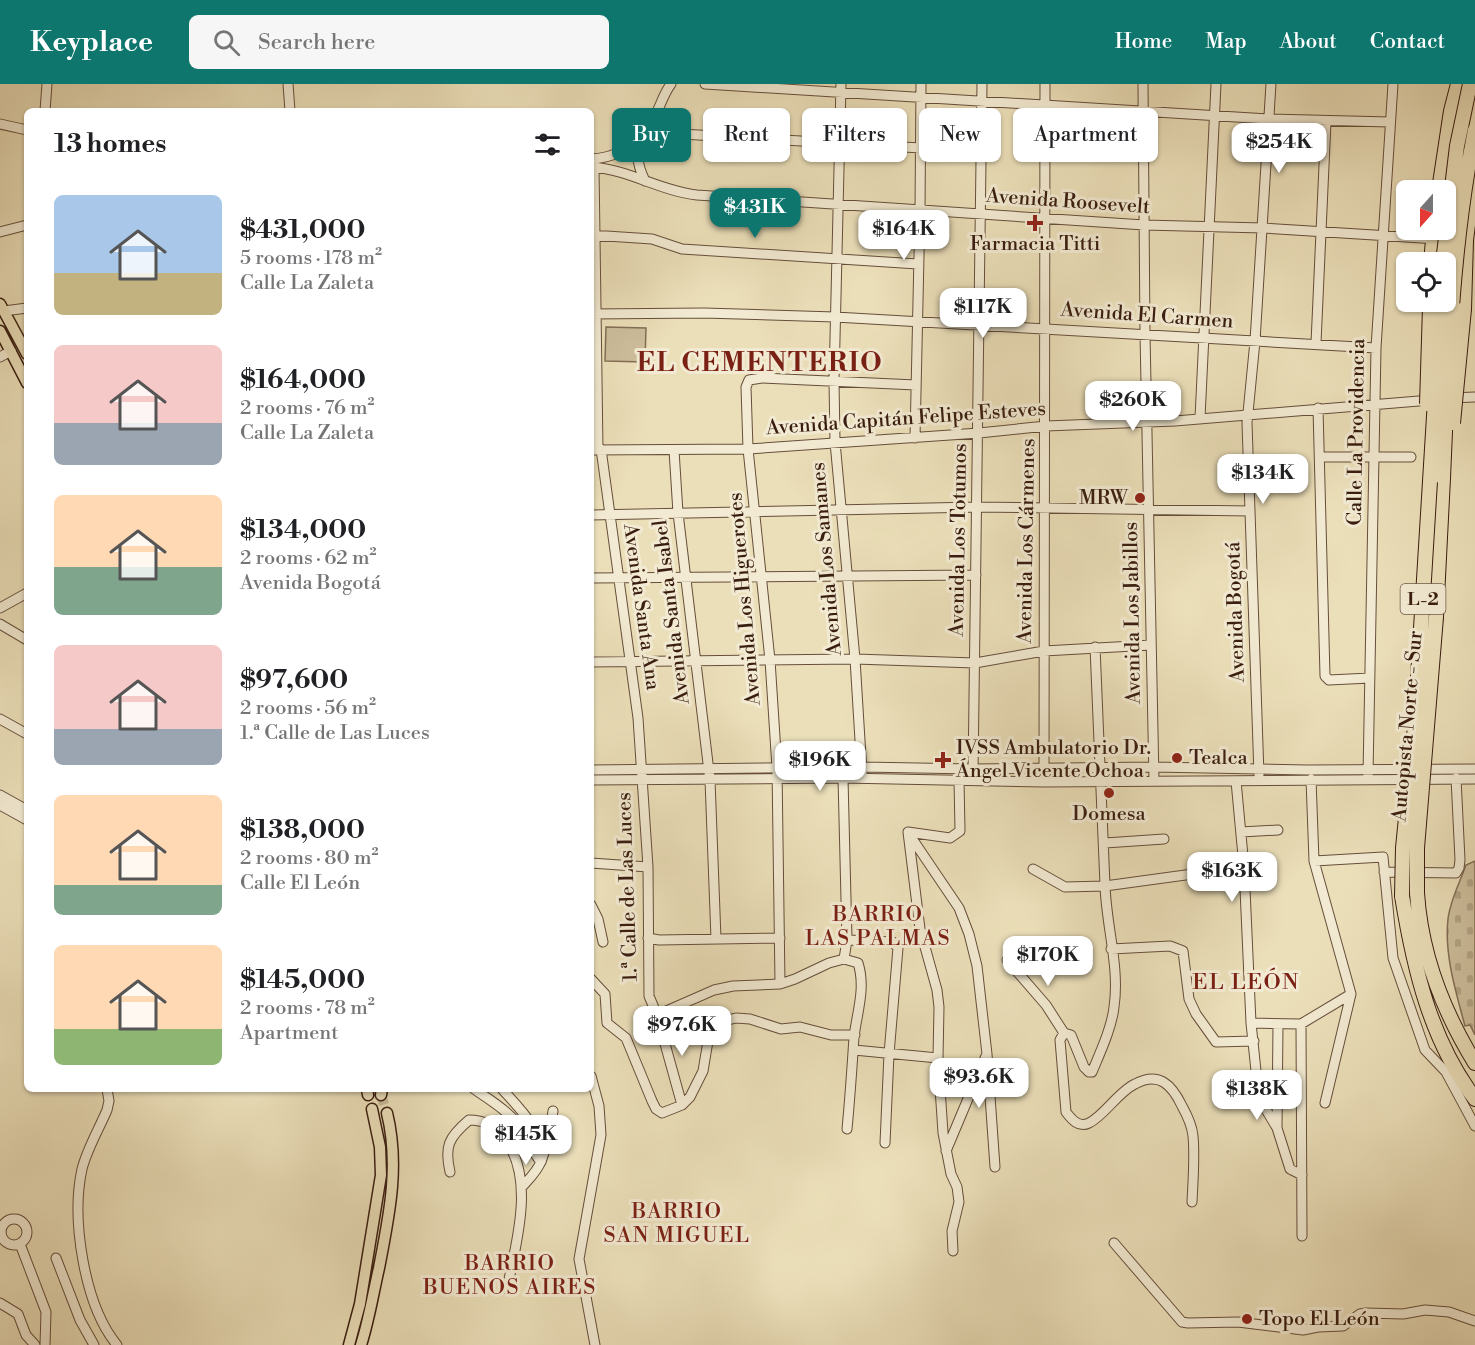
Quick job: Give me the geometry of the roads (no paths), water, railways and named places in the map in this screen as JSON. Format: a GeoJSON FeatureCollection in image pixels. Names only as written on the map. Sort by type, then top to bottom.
{"type":"FeatureCollection","features":[{"type":"Feature","properties":{"kind":"highway"},"geometry":{"type":"LineString","coordinates":[[1441,180],[1458,84]]}},
{"type":"Feature","properties":{"kind":"highway"},"geometry":{"type":"LineString","coordinates":[[1444,252],[1454,166],[1470,84]]}},
{"type":"Feature","properties":{"kind":"highway","name":"Autopista Norte - Sur"},"geometry":{"type":"LineString","coordinates":[[1475,130],[1457,247],[1429,716],[1417,848],[1417,893],[1423,938],[1441,998],[1475,1063]]}},
{"type":"Feature","properties":{"kind":"highway"},"geometry":{"type":"LineString","coordinates":[[1443,478],[1456,405],[1475,170]]}},
{"type":"Feature","properties":{"kind":"highway","name":"Autopista Norte - Sur"},"geometry":{"type":"LineString","coordinates":[[1433,312],[1427,415],[1432,446],[1415,726],[1403,848],[1402,896],[1411,951],[1427,1007],[1451,1062],[1475,1099]]}},
{"type":"Feature","properties":{"kind":"main road"},"geometry":{"type":"LineString","coordinates":[[2,307],[24,348]]}},
{"type":"Feature","properties":{"kind":"main road"},"geometry":{"type":"LineString","coordinates":[[0,331],[24,377]]}},
{"type":"Feature","properties":{"kind":"main road"},"geometry":{"type":"LineString","coordinates":[[349,1345],[360,1304],[381,1175],[380,1147],[372,1110]]}},
{"type":"Feature","properties":{"kind":"main road"},"geometry":{"type":"LineString","coordinates":[[361,1345],[370,1311],[393,1183],[393,1138],[387,1113]]}},
{"type":"Feature","properties":{"kind":"street"},"geometry":{"type":"LineString","coordinates":[[45,108],[47,84]]}},
{"type":"Feature","properties":{"kind":"street"},"geometry":{"type":"LineString","coordinates":[[288,84],[290,108]]}},
{"type":"Feature","properties":{"kind":"street"},"geometry":{"type":"LineString","coordinates":[[659,108],[667,89],[672,84]]}},
{"type":"Feature","properties":{"kind":"street"},"geometry":{"type":"LineString","coordinates":[[705,84],[841,88],[921,98],[1077,108]]}},
{"type":"Feature","properties":{"kind":"street"},"geometry":{"type":"LineString","coordinates":[[921,84],[921,108]]}},
{"type":"Feature","properties":{"kind":"street","name":"Avenida Los Totumos"},"geometry":{"type":"LineString","coordinates":[[974,780],[982,84]]}},
{"type":"Feature","properties":{"kind":"street","name":"Avenida Los Cármenes"},"geometry":{"type":"LineString","coordinates":[[1044,782],[1045,84]]}},
{"type":"Feature","properties":{"kind":"street","name":"Avenida Los Jabillos"},"geometry":{"type":"LineString","coordinates":[[1142,108],[1143,84]]}},
{"type":"Feature","properties":{"kind":"street"},"geometry":{"type":"LineString","coordinates":[[1200,418],[1216,84]]}},
{"type":"Feature","properties":{"kind":"street","name":"Avenida Bogotá"},"geometry":{"type":"LineString","coordinates":[[1259,780],[1249,414],[1271,84]]}},
{"type":"Feature","properties":{"kind":"street","name":"Calle La Providencia"},"geometry":{"type":"LineString","coordinates":[[1368,781],[1376,348],[1393,84]]}},
{"type":"Feature","properties":{"kind":"street","name":"Avenida Los Samanes"},"geometry":{"type":"LineString","coordinates":[[840,108],[841,88]]}},
{"type":"Feature","properties":{"kind":"street"},"geometry":{"type":"LineString","coordinates":[[1158,113],[1390,122]]}},
{"type":"Feature","properties":{"kind":"street"},"geometry":{"type":"LineString","coordinates":[[1316,343],[1326,121]]}},
{"type":"Feature","properties":{"kind":"street"},"geometry":{"type":"LineString","coordinates":[[0,124],[24,124]]}},
{"type":"Feature","properties":{"kind":"street"},"geometry":{"type":"LineString","coordinates":[[0,124],[24,129]]}},
{"type":"Feature","properties":{"kind":"street"},"geometry":{"type":"LineString","coordinates":[[0,124],[24,129]]}},
{"type":"Feature","properties":{"kind":"street"},"geometry":{"type":"LineString","coordinates":[[14,126],[24,124]]}},
{"type":"Feature","properties":{"kind":"street"},"geometry":{"type":"LineString","coordinates":[[691,135],[802,142]]}},
{"type":"Feature","properties":{"kind":"street"},"geometry":{"type":"LineString","coordinates":[[594,163],[612,156]]}},
{"type":"Feature","properties":{"kind":"street"},"geometry":{"type":"LineString","coordinates":[[638,162],[645,181]]}},
{"type":"Feature","properties":{"kind":"street","name":"Avenida Los Samanes"},"geometry":{"type":"LineString","coordinates":[[839,162],[834,381],[835,442],[855,659],[862,778]]}},
{"type":"Feature","properties":{"kind":"street"},"geometry":{"type":"LineString","coordinates":[[915,438],[921,162]]}},
{"type":"Feature","properties":{"kind":"street","name":"Avenida Los Jabillos"},"geometry":{"type":"LineString","coordinates":[[1143,162],[1154,781]]}},
{"type":"Feature","properties":{"kind":"street","name":"Avenida Roosevelt"},"geometry":{"type":"LineString","coordinates":[[594,165],[689,195],[1144,225],[1263,228],[1396,236]]}},
{"type":"Feature","properties":{"kind":"street"},"geometry":{"type":"LineString","coordinates":[[0,232],[24,226]]}},
{"type":"Feature","properties":{"kind":"street"},"geometry":{"type":"LineString","coordinates":[[594,235],[652,239],[682,249],[918,264]]}},
{"type":"Feature","properties":{"kind":"street"},"geometry":{"type":"LineString","coordinates":[[2,307],[24,308]]}},
{"type":"Feature","properties":{"kind":"street","name":"Avenida El Carmen"},"geometry":{"type":"LineString","coordinates":[[594,314],[705,313],[835,317],[1376,348]]}},
{"type":"Feature","properties":{"kind":"street"},"geometry":{"type":"LineString","coordinates":[[0,357],[11,351]]}},
{"type":"Feature","properties":{"kind":"street","name":"Avenida Los Higuerotes"},"geometry":{"type":"LineString","coordinates":[[780,984],[778,780],[770,660],[748,449],[746,387],[749,380],[771,378],[915,385]]}},
{"type":"Feature","properties":{"kind":"street","name":"Avenida Santa Ana"},"geometry":{"type":"LineString","coordinates":[[594,386],[597,449],[610,515],[632,663],[642,775]]}},
{"type":"Feature","properties":{"kind":"street","name":"Avenida Capitán Felipe Esteves"},"geometry":{"type":"LineString","coordinates":[[597,449],[748,449],[1475,397]]}},
{"type":"Feature","properties":{"kind":"street"},"geometry":{"type":"LineString","coordinates":[[1318,408],[1325,676],[1329,680],[1370,678]]}},
{"type":"Feature","properties":{"kind":"street","name":"Avenida Santa Isabel"},"geometry":{"type":"LineString","coordinates":[[674,450],[678,513],[710,780],[716,939]]}},
{"type":"Feature","properties":{"kind":"street"},"geometry":{"type":"LineString","coordinates":[[1320,457],[1411,457]]}},
{"type":"Feature","properties":{"kind":"street"},"geometry":{"type":"LineString","coordinates":[[594,515],[977,507],[1250,511]]}},
{"type":"Feature","properties":{"kind":"street"},"geometry":{"type":"LineString","coordinates":[[594,578],[976,575]]}},
{"type":"Feature","properties":{"kind":"street"},"geometry":{"type":"LineString","coordinates":[[0,608],[24,595]]}},
{"type":"Feature","properties":{"kind":"street"},"geometry":{"type":"LineString","coordinates":[[0,624],[24,638]]}},
{"type":"Feature","properties":{"kind":"street"},"geometry":{"type":"LineString","coordinates":[[594,662],[855,659],[975,663],[1044,651],[1095,646],[1151,645]]}},
{"type":"Feature","properties":{"kind":"street"},"geometry":{"type":"LineString","coordinates":[[1007,960],[1046,1005],[1064,1033],[1071,1035],[1084,1067],[1092,1072],[1114,1010],[1116,983],[1105,886],[1095,646]]}},
{"type":"Feature","properties":{"kind":"street"},"geometry":{"type":"LineString","coordinates":[[0,719],[24,732]]}},
{"type":"Feature","properties":{"kind":"street"},"geometry":{"type":"LineString","coordinates":[[594,780],[709,769],[777,768],[1475,769]]}},
{"type":"Feature","properties":{"kind":"street"},"geometry":{"type":"LineString","coordinates":[[594,770],[710,780],[862,778],[1044,782],[1475,779]]}},
{"type":"Feature","properties":{"kind":"street","name":"1.ª Calle de Las Luces"},"geometry":{"type":"LineString","coordinates":[[642,775],[648,867],[649,996],[657,1015],[682,1105]]}},
{"type":"Feature","properties":{"kind":"street"},"geometry":{"type":"LineString","coordinates":[[843,778],[847,940],[844,958]]}},
{"type":"Feature","properties":{"kind":"street"},"geometry":{"type":"LineString","coordinates":[[1384,872],[1456,873],[1460,861],[1456,778]]}},
{"type":"Feature","properties":{"kind":"street"},"geometry":{"type":"LineString","coordinates":[[1311,779],[1314,861],[1351,994],[1325,1103]]}},
{"type":"Feature","properties":{"kind":"street"},"geometry":{"type":"LineString","coordinates":[[908,832],[950,838],[960,831],[959,780]]}},
{"type":"Feature","properties":{"kind":"street"},"geometry":{"type":"LineString","coordinates":[[1236,781],[1244,867],[1251,1023],[1258,1090],[1262,1103],[1277,1128],[1290,1169],[1302,1175]]}},
{"type":"Feature","properties":{"kind":"street"},"geometry":{"type":"LineString","coordinates":[[0,795],[24,808]]}},
{"type":"Feature","properties":{"kind":"street"},"geometry":{"type":"LineString","coordinates":[[0,805],[24,818]]}},
{"type":"Feature","properties":{"kind":"street"},"geometry":{"type":"LineString","coordinates":[[1241,832],[1278,830]]}},
{"type":"Feature","properties":{"kind":"street"},"geometry":{"type":"LineString","coordinates":[[908,832],[958,908],[969,934],[977,966],[987,1054],[994,1167]]}},
{"type":"Feature","properties":{"kind":"street"},"geometry":{"type":"LineString","coordinates":[[908,832],[920,929],[937,990],[939,1007],[938,1058],[943,1133],[959,1202],[952,1232],[953,1251]]}},
{"type":"Feature","properties":{"kind":"street"},"geometry":{"type":"LineString","coordinates":[[1104,843],[1164,839]]}},
{"type":"Feature","properties":{"kind":"street"},"geometry":{"type":"LineString","coordinates":[[1314,861],[1383,857],[1393,958],[1425,1050],[1446,1072],[1475,1126]]}},
{"type":"Feature","properties":{"kind":"street"},"geometry":{"type":"LineString","coordinates":[[594,863],[648,867]]}},
{"type":"Feature","properties":{"kind":"street"},"geometry":{"type":"LineString","coordinates":[[1033,869],[1065,887],[1105,886],[1244,867]]}},
{"type":"Feature","properties":{"kind":"street"},"geometry":{"type":"LineString","coordinates":[[594,911],[603,942]]}},
{"type":"Feature","properties":{"kind":"street"},"geometry":{"type":"LineString","coordinates":[[648,938],[780,938]]}},
{"type":"Feature","properties":{"kind":"street"},"geometry":{"type":"LineString","coordinates":[[847,940],[893,942],[898,948],[889,1054],[885,1143]]}},
{"type":"Feature","properties":{"kind":"street"},"geometry":{"type":"LineString","coordinates":[[1111,950],[1170,945],[1183,951],[1189,999],[1196,1014],[1216,1042],[1254,1041]]}},
{"type":"Feature","properties":{"kind":"street"},"geometry":{"type":"LineString","coordinates":[[657,1015],[714,990],[733,986],[780,984],[844,958],[858,963],[862,989],[855,1035],[847,1129]]}},
{"type":"Feature","properties":{"kind":"street"},"geometry":{"type":"LineString","coordinates":[[594,982],[605,994],[607,1023],[626,1038],[656,1108],[662,1113],[682,1105],[698,1084],[703,1071],[709,1035],[712,1029],[724,1021],[736,1018],[750,1019],[781,1029],[800,1027],[831,1035],[855,1035]]}},
{"type":"Feature","properties":{"kind":"street"},"geometry":{"type":"LineString","coordinates":[[1251,1023],[1301,1024],[1351,994]]}},
{"type":"Feature","properties":{"kind":"street"},"geometry":{"type":"LineString","coordinates":[[1277,1128],[1278,1024]]}},
{"type":"Feature","properties":{"kind":"street"},"geometry":{"type":"LineString","coordinates":[[1301,1024],[1302,1236]]}},
{"type":"Feature","properties":{"kind":"street"},"geometry":{"type":"LineString","coordinates":[[1064,1033],[1060,1040],[1066,1113],[1080,1125],[1089,1123],[1129,1087],[1146,1080],[1168,1083],[1175,1092],[1187,1116],[1193,1138],[1192,1202]]}},
{"type":"Feature","properties":{"kind":"street"},"geometry":{"type":"LineString","coordinates":[[854,1050],[938,1058]]}},
{"type":"Feature","properties":{"kind":"street"},"geometry":{"type":"LineString","coordinates":[[946,1150],[987,1054]]}},
{"type":"Feature","properties":{"kind":"street"},"geometry":{"type":"LineString","coordinates":[[594,1087],[599,1106],[602,1135],[579,1259],[595,1345]]}},
{"type":"Feature","properties":{"kind":"street"},"geometry":{"type":"LineString","coordinates":[[108,1092],[107,1110],[81,1172],[79,1226],[94,1304],[108,1334],[117,1345]]}},
{"type":"Feature","properties":{"kind":"street"},"geometry":{"type":"LineString","coordinates":[[478,1092],[515,1121],[541,1162]]}},
{"type":"Feature","properties":{"kind":"street"},"geometry":{"type":"LineString","coordinates":[[505,1092],[521,1109],[532,1126],[540,1146],[541,1162]]}},
{"type":"Feature","properties":{"kind":"street"},"geometry":{"type":"LineString","coordinates":[[521,1188],[541,1162],[549,1137],[553,1111]]}},
{"type":"Feature","properties":{"kind":"street"},"geometry":{"type":"LineString","coordinates":[[450,1172],[447,1158],[448,1143],[469,1120],[480,1120],[494,1126],[511,1146],[521,1188],[519,1225],[507,1289]]}},
{"type":"Feature","properties":{"kind":"street"},"geometry":{"type":"LineString","coordinates":[[9,1220],[22,1221],[27,1233],[20,1244],[9,1243],[1,1234],[3,1226],[9,1220]]}},
{"type":"Feature","properties":{"kind":"street"},"geometry":{"type":"LineString","coordinates":[[1114,1243],[1182,1322],[1238,1322],[1295,1331],[1318,1326],[1343,1326],[1360,1314],[1366,1313],[1403,1314],[1425,1310],[1449,1312],[1475,1321]]}},
{"type":"Feature","properties":{"kind":"street"},"geometry":{"type":"LineString","coordinates":[[20,1244],[46,1312],[45,1345]]}},
{"type":"Feature","properties":{"kind":"street"},"geometry":{"type":"LineString","coordinates":[[56,1258],[80,1320],[94,1345]]}},
{"type":"Feature","properties":{"kind":"street"},"geometry":{"type":"LineString","coordinates":[[0,1303],[18,1314],[26,1335],[35,1345]]}},
{"type":"Feature","properties":{"kind":"tunnel"},"geometry":{"type":"LineString","coordinates":[[381,1095],[387,1113]]}},
{"type":"Feature","properties":{"kind":"place","name":"Farmacia Titti"},"geometry":{"type":"Point","coordinates":[1035,223]}},
{"type":"Feature","properties":{"kind":"place","name":"MRW"},"geometry":{"type":"Point","coordinates":[1140,498]}},
{"type":"Feature","properties":{"kind":"place","name":"Tealca"},"geometry":{"type":"Point","coordinates":[1177,758]}},
{"type":"Feature","properties":{"kind":"place","name":"IVSS Ambulatorio Dr. Ángel Vicente Ochoa"},"geometry":{"type":"Point","coordinates":[943,760]}},
{"type":"Feature","properties":{"kind":"place","name":"Domesa"},"geometry":{"type":"Point","coordinates":[1109,793]}},
{"type":"Feature","properties":{"kind":"place","name":"Topo El León"},"geometry":{"type":"Point","coordinates":[1247,1319]}},
{"type":"Feature","properties":{"kind":"district","name":"EL CEMENTERIO"},"geometry":{"type":"Point","coordinates":[760,363]}},
{"type":"Feature","properties":{"kind":"district","name":"BARRIO LAS PALMAS"},"geometry":{"type":"Point","coordinates":[878,927]}},
{"type":"Feature","properties":{"kind":"district","name":"EL LEÓN"},"geometry":{"type":"Point","coordinates":[1246,982]}},
{"type":"Feature","properties":{"kind":"district","name":"BARRIO SAN MIGUEL"},"geometry":{"type":"Point","coordinates":[677,1224]}},
{"type":"Feature","properties":{"kind":"district","name":"BARRIO BUENOS AIRES"},"geometry":{"type":"Point","coordinates":[510,1276]}}]}
